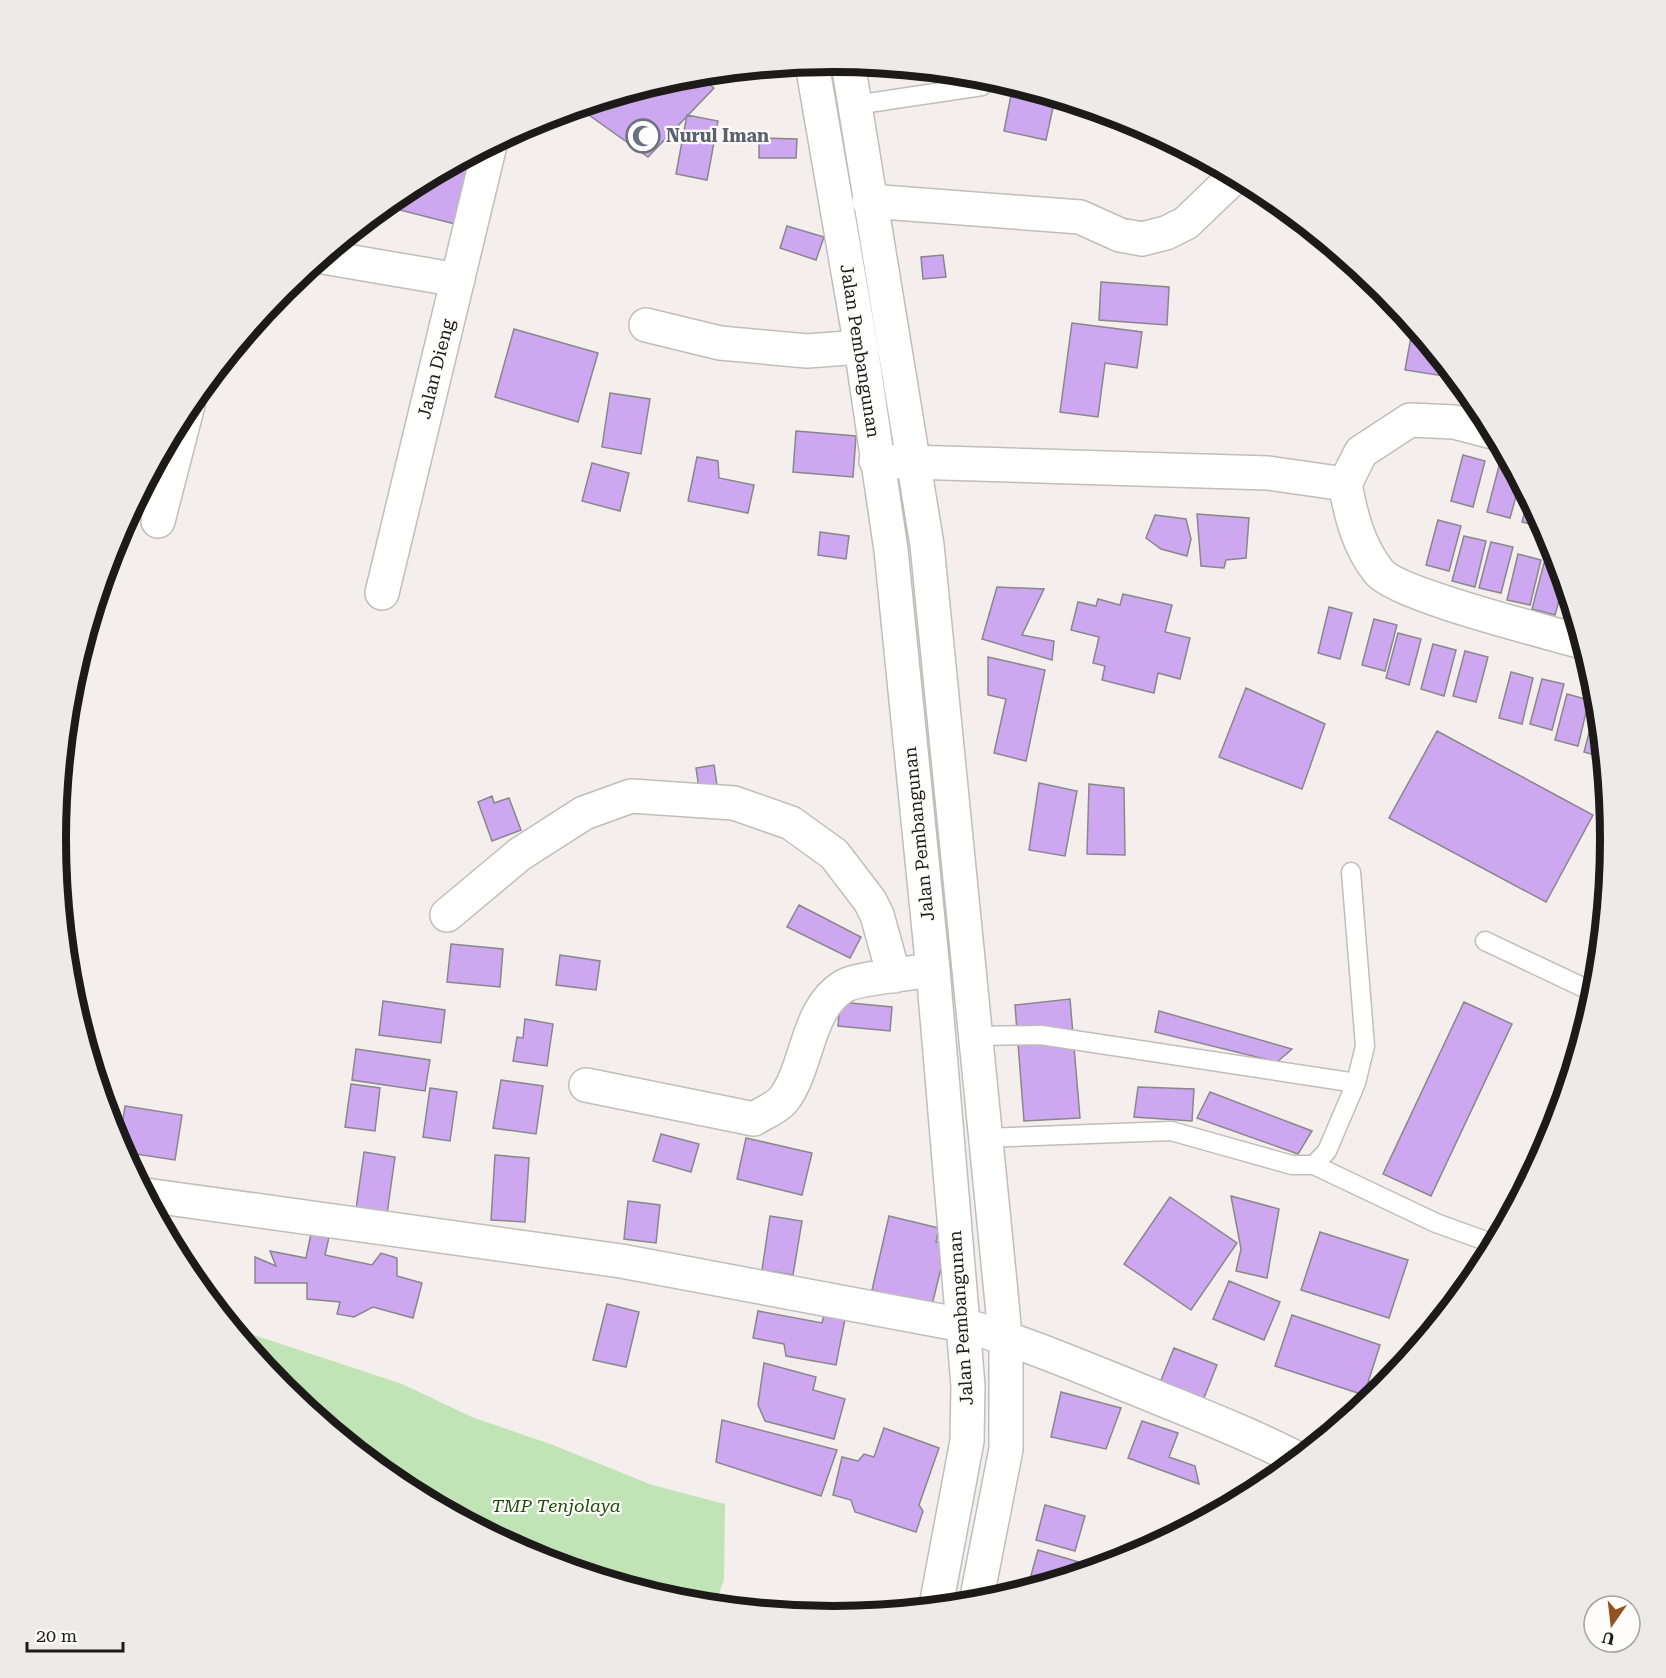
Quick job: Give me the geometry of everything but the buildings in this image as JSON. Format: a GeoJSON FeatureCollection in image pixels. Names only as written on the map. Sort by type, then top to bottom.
{"type":"FeatureCollection","features":[{"type":"Feature","properties":{"kind":"street","name":"Jalan Pembangunan"},"geometry":{"type":"LineString","coordinates":[[814,73],[861,347],[876,461],[891,549],[933,970],[968,1386],[967,1441],[937,1598]]}},
{"type":"Feature","properties":{"kind":"street","name":"Jalan Pembangunan"},"geometry":{"type":"LineString","coordinates":[[850,73],[927,545],[1005,1336],[1006,1449],[978,1592]]}},
{"type":"Feature","properties":{"kind":"street","name":"Jalan Dieng"},"geometry":{"type":"LineString","coordinates":[[382,593],[488,154]]}},
{"type":"Feature","properties":{"kind":"street"},"geometry":{"type":"LineString","coordinates":[[869,201],[1080,217],[1120,235],[1142,239],[1166,233],[1186,223],[1229,182]]}},
{"type":"Feature","properties":{"kind":"street"},"geometry":{"type":"LineString","coordinates":[[331,258],[458,280]]}},
{"type":"Feature","properties":{"kind":"street"},"geometry":{"type":"LineString","coordinates":[[646,325],[720,343],[807,351],[861,347]]}},
{"type":"Feature","properties":{"kind":"street"},"geometry":{"type":"LineString","coordinates":[[1481,429],[1454,422],[1410,420],[1361,452],[1345,484],[1354,530],[1380,574],[1412,591],[1574,640]]}},
{"type":"Feature","properties":{"kind":"street"},"geometry":{"type":"LineString","coordinates":[[158,521],[179,438]]}},
{"type":"Feature","properties":{"kind":"street"},"geometry":{"type":"LineString","coordinates":[[876,461],[1268,472],[1345,484]]}},
{"type":"Feature","properties":{"kind":"street"},"geometry":{"type":"LineString","coordinates":[[447,915],[519,854],[584,813],[631,796],[734,803],[791,823],[834,854],[874,908],[894,976]]}},
{"type":"Feature","properties":{"kind":"street"},"geometry":{"type":"LineString","coordinates":[[585,1085],[754,1119],[783,1100],[798,1072],[816,1020],[828,999],[846,985],[933,970]]}},
{"type":"Feature","properties":{"kind":"street"},"geometry":{"type":"LineString","coordinates":[[155,1196],[582,1255],[963,1325],[1005,1336],[1265,1441],[1291,1454]]}},
{"type":"Feature","properties":{"kind":"street"},"geometry":{"type":"LineString","coordinates":[[263,1198],[283,1204],[446,1221],[496,1230],[582,1255]]}},
{"type":"Feature","properties":{"kind":"lane"},"geometry":{"type":"LineString","coordinates":[[855,105],[979,86]]}},
{"type":"Feature","properties":{"kind":"lane"},"geometry":{"type":"LineString","coordinates":[[1314,1165],[1327,1151],[1356,1083],[1365,1046],[1351,872]]}},
{"type":"Feature","properties":{"kind":"lane"},"geometry":{"type":"LineString","coordinates":[[1485,941],[1585,988]]}},
{"type":"Feature","properties":{"kind":"lane"},"geometry":{"type":"LineString","coordinates":[[976,1036],[1041,1035],[1356,1083]]}},
{"type":"Feature","properties":{"kind":"lane"},"geometry":{"type":"LineString","coordinates":[[986,1138],[1171,1131],[1292,1165],[1314,1165],[1436,1223],[1486,1241]]}},
{"type":"Feature","properties":{"kind":"green space","name":"TMP Tenjolaya"},"geometry":{"type":"Polygon","coordinates":[[[251,1334],[402,1384],[472,1417],[553,1445],[652,1485],[725,1504],[724,1580],[718,1597],[634,1580],[586,1565],[539,1548],[449,1503],[366,1448],[327,1416],[250,1337],[251,1334]]]}},
{"type":"Feature","properties":{"kind":"place","name":"Nurul Iman"},"geometry":{"type":"Point","coordinates":[643,136]}}]}
